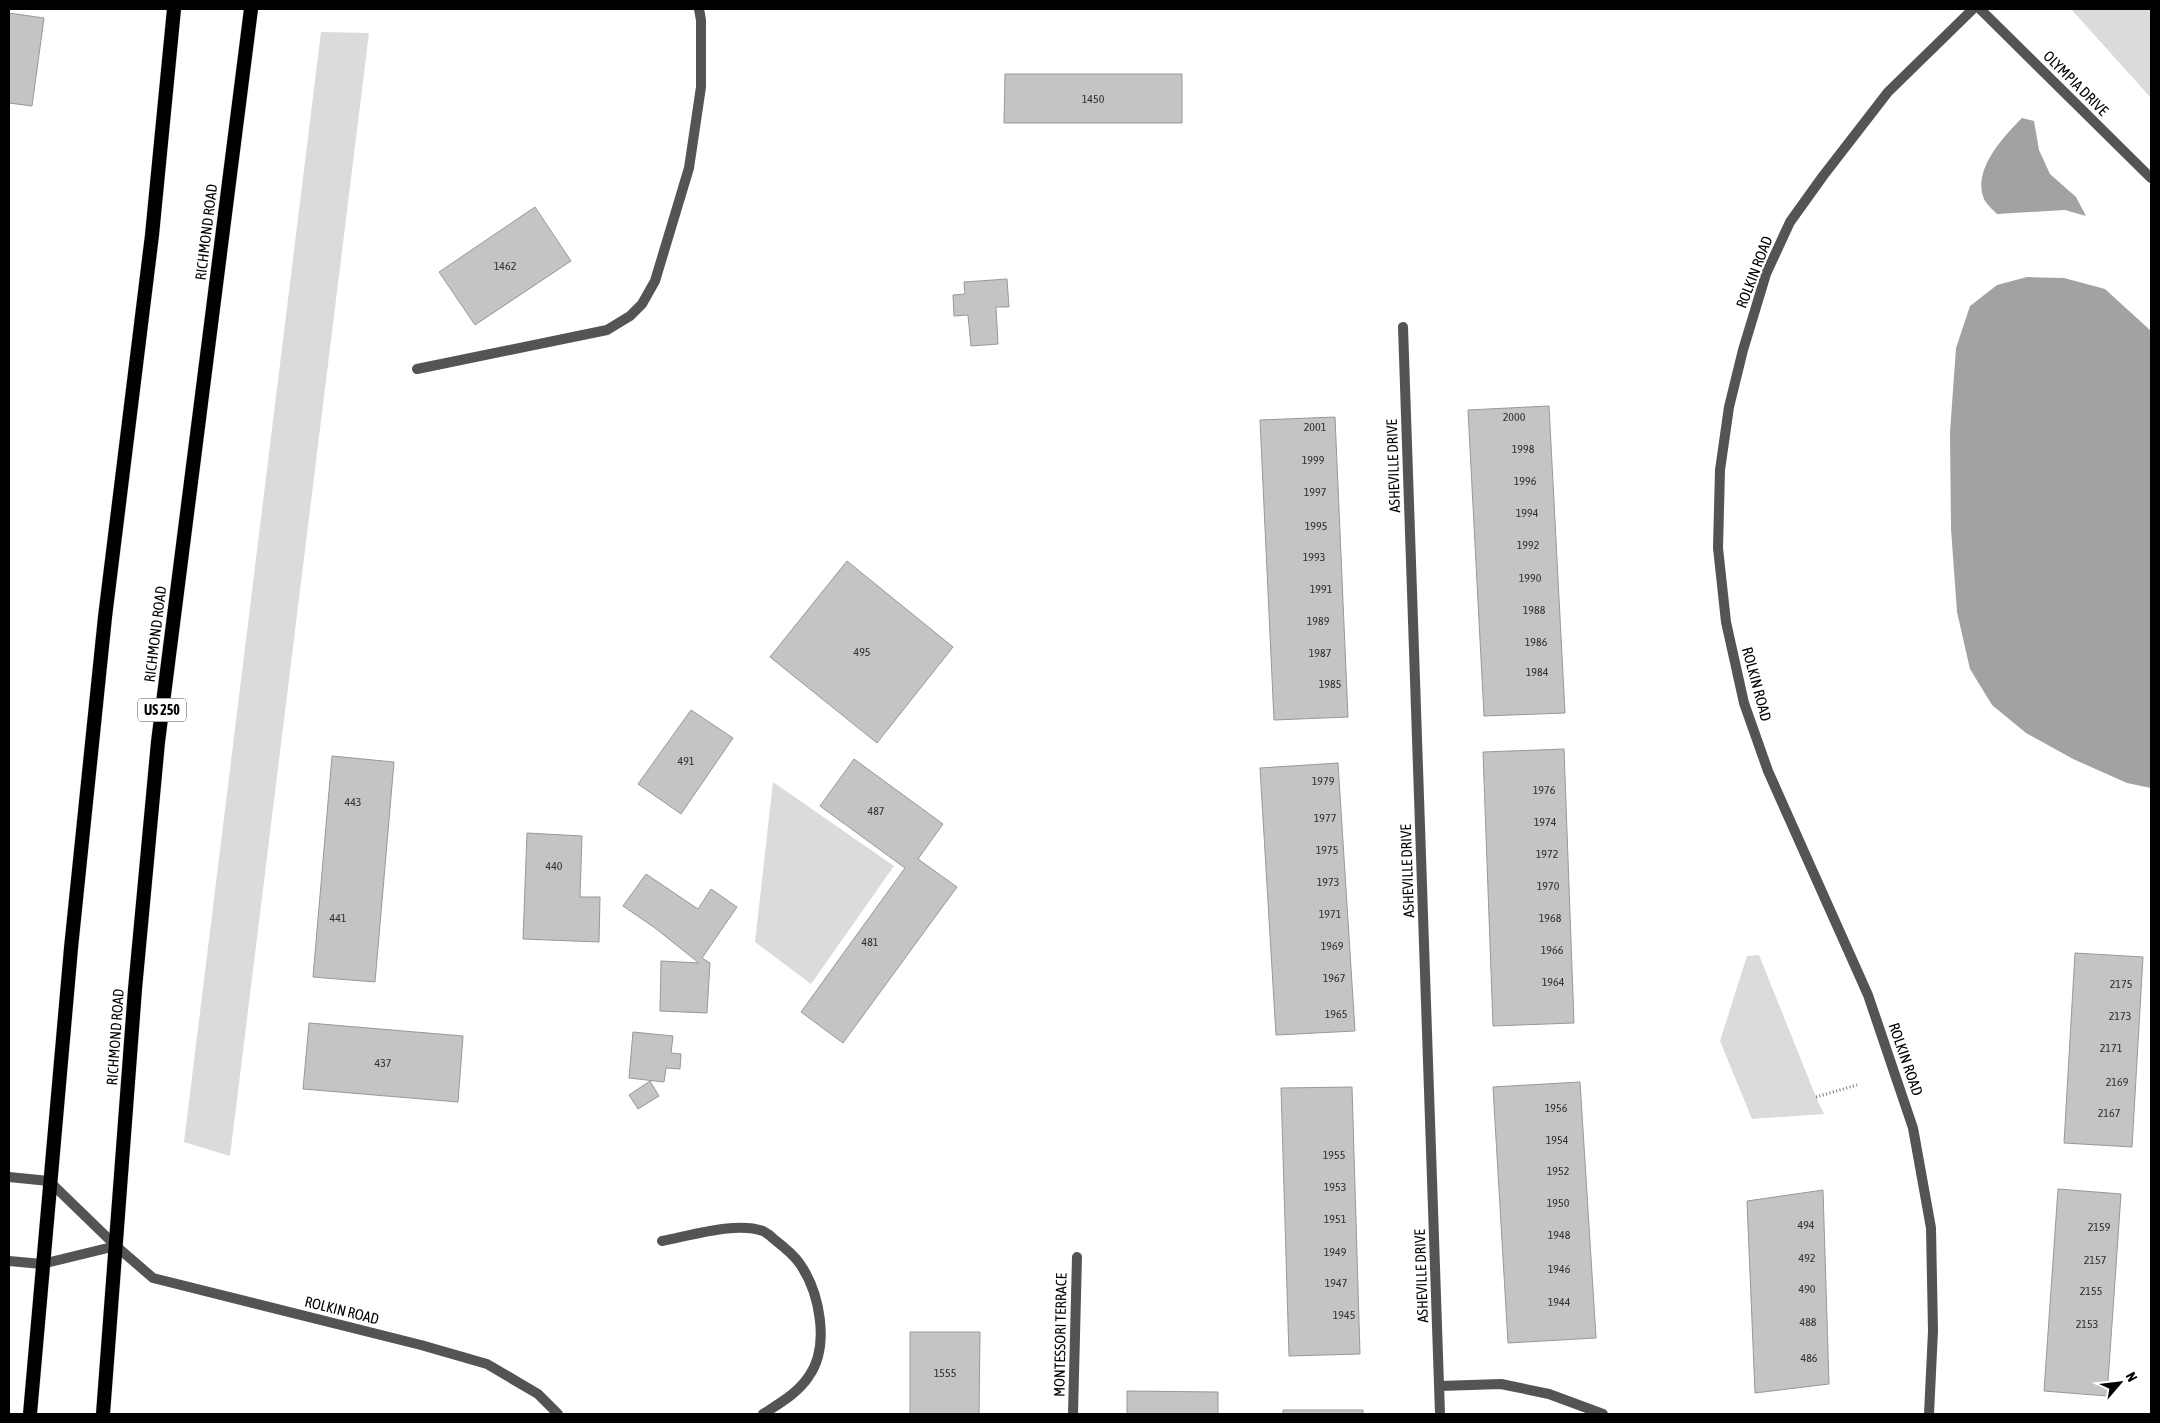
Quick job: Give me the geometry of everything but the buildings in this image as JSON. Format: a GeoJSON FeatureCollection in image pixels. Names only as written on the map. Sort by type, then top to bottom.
{"type":"FeatureCollection","features":[{"type":"Feature","properties":{"kind":"highway"},"geometry":{"type":"LineString","coordinates":[[30,1414],[71,948],[105,617],[152,235],[174,9]]}},
{"type":"Feature","properties":{"kind":"highway","name":"RICHMOND ROAD"},"geometry":{"type":"LineString","coordinates":[[104,1414],[135,989],[158,742],[251,9]]}},
{"type":"Feature","properties":{"kind":"street"},"geometry":{"type":"LineString","coordinates":[[417,369],[607,330],[630,316],[642,304],[655,281],[689,168],[701,87],[701,20],[699,9]]}},
{"type":"Feature","properties":{"kind":"street","name":"ROLKIN ROAD"},"geometry":{"type":"LineString","coordinates":[[1929,1414],[1933,1331],[1931,1228],[1913,1128],[1868,996],[1768,771],[1744,703],[1726,622],[1718,548],[1720,470],[1729,407],[1743,350],[1766,274],[1790,222],[1888,92],[1973,9]]}},
{"type":"Feature","properties":{"kind":"street","name":"OLYMPIA DRIVE"},"geometry":{"type":"LineString","coordinates":[[1980,9],[2151,178]]}},
{"type":"Feature","properties":{"kind":"street","name":"ASHEVILLE DRIVE"},"geometry":{"type":"LineString","coordinates":[[1403,327],[1440,1414]]}},
{"type":"Feature","properties":{"kind":"street"},"geometry":{"type":"LineString","coordinates":[[9,1177],[49,1181]]}},
{"type":"Feature","properties":{"kind":"street","name":"ROLKIN ROAD"},"geometry":{"type":"LineString","coordinates":[[49,1181],[116,1246],[153,1278],[421,1345],[487,1364],[538,1394],[558,1414]]}},
{"type":"Feature","properties":{"kind":"street"},"geometry":{"type":"LineString","coordinates":[[662,1241],[731,1227],[763,1231],[800,1263],[811,1287],[819,1312],[821,1345],[810,1375],[790,1398],[763,1414]]}},
{"type":"Feature","properties":{"kind":"street"},"geometry":{"type":"LineString","coordinates":[[9,1261],[42,1264],[116,1246]]}},
{"type":"Feature","properties":{"kind":"street","name":"MONTESSORI TERRACE"},"geometry":{"type":"LineString","coordinates":[[1073,1414],[1077,1257]]}},
{"type":"Feature","properties":{"kind":"street"},"geometry":{"type":"LineString","coordinates":[[1440,1386],[1501,1384],[1549,1394],[1603,1414]]}},
{"type":"Feature","properties":{"kind":"path"},"geometry":{"type":"LineString","coordinates":[[1816,1097],[1856,1085]]}},
{"type":"Feature","properties":{"kind":"shaded area"},"geometry":{"type":"Polygon","coordinates":[[[2071,9],[2151,9],[2151,98],[2071,9]]]}},
{"type":"Feature","properties":{"kind":"shaded area"},"geometry":{"type":"Polygon","coordinates":[[[321,32],[369,33],[230,1156],[184,1142],[321,32]]]}},
{"type":"Feature","properties":{"kind":"shaded area"},"geometry":{"type":"Polygon","coordinates":[[[2022,118],[2034,121],[2039,150],[2050,174],[2076,197],[2086,216],[2065,210],[1997,214],[1985,201],[1981,188],[1986,166],[1998,144],[2022,118]]]}},
{"type":"Feature","properties":{"kind":"shaded area"},"geometry":{"type":"Polygon","coordinates":[[[2027,277],[2064,278],[2105,289],[2151,331],[2151,788],[2127,783],[2073,759],[2026,733],[1992,705],[1970,669],[1957,612],[1951,529],[1950,432],[1956,348],[1970,306],[1997,285],[2027,277]]]}},
{"type":"Feature","properties":{"kind":"shaded area"},"geometry":{"type":"Polygon","coordinates":[[[773,782],[894,866],[811,984],[755,942],[773,782]]]}},
{"type":"Feature","properties":{"kind":"shaded area"},"geometry":{"type":"Polygon","coordinates":[[[1759,955],[1824,1114],[1752,1119],[1720,1041],[1747,956],[1759,955]]]}}]}
